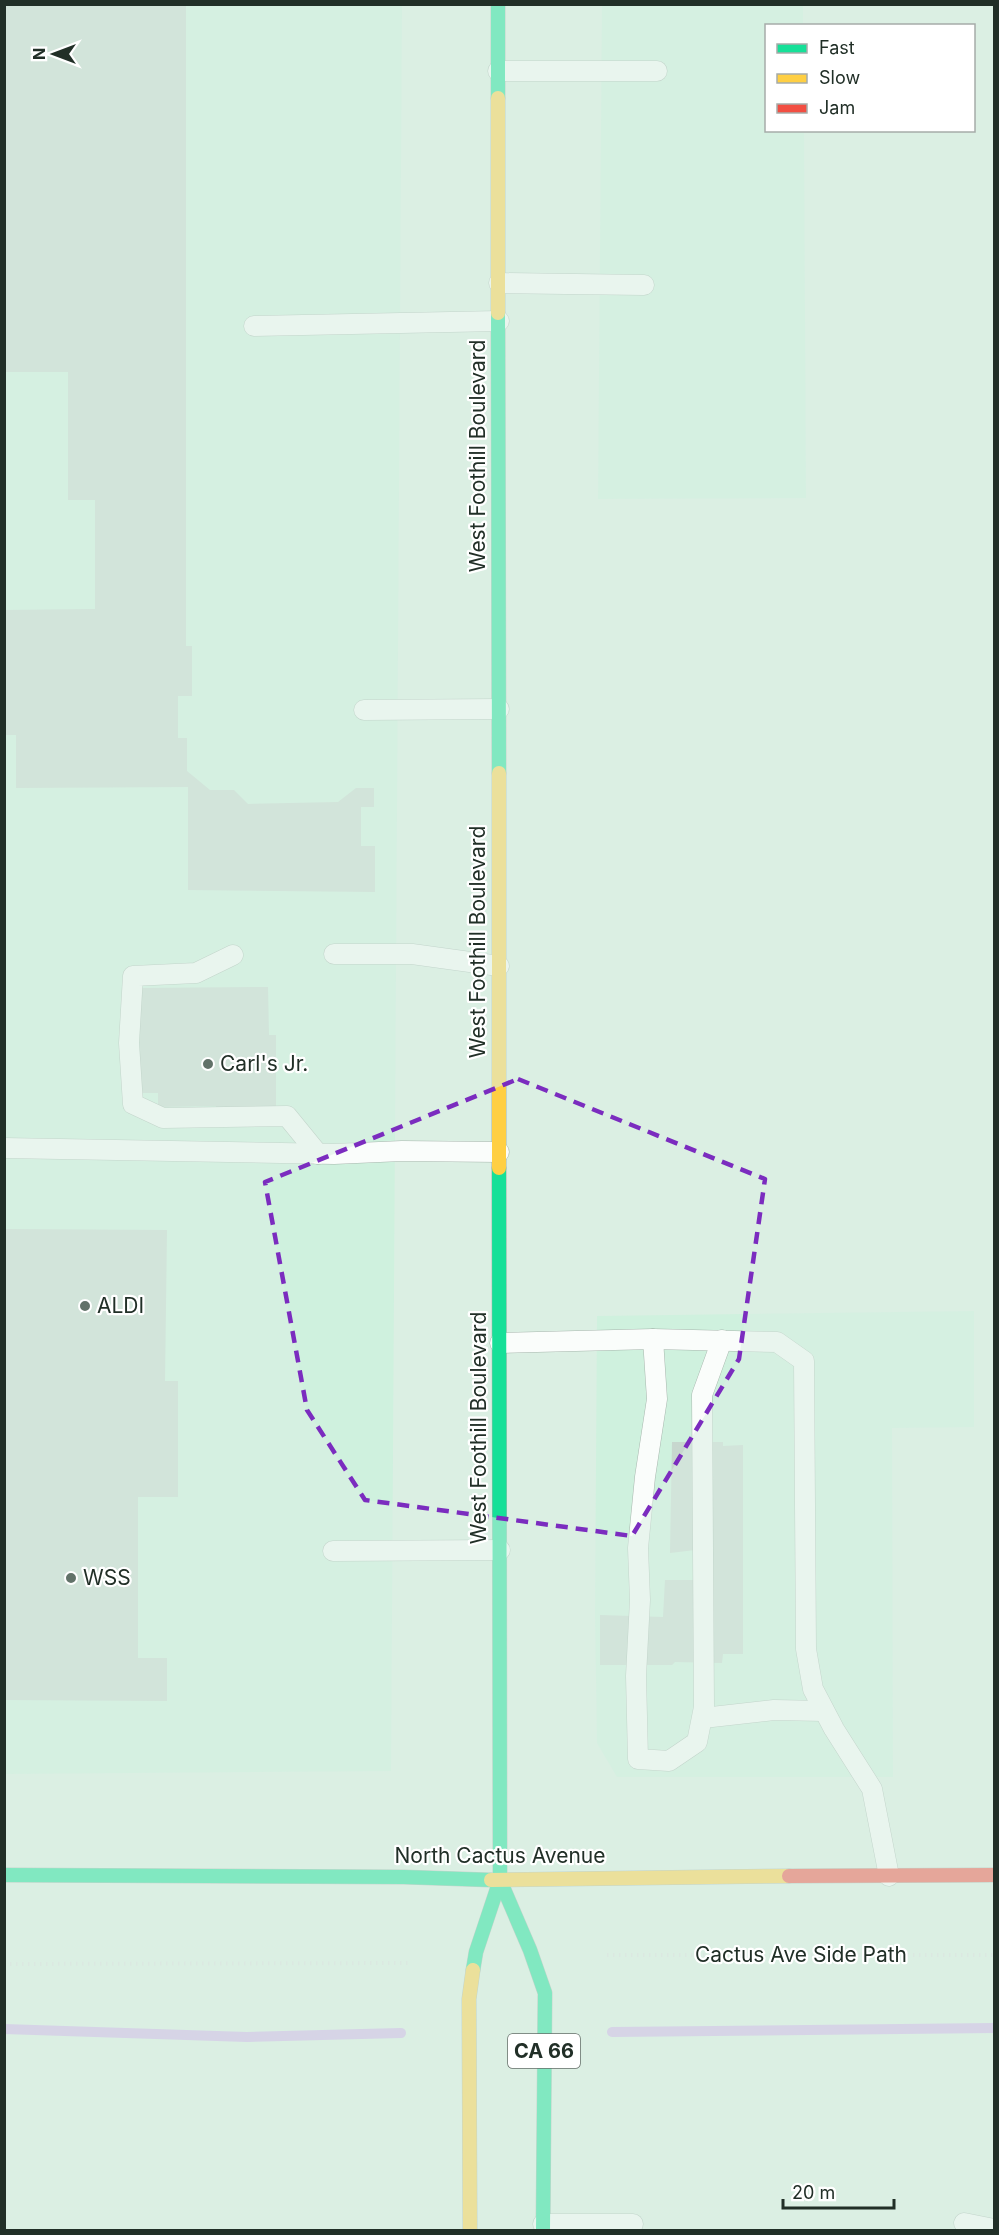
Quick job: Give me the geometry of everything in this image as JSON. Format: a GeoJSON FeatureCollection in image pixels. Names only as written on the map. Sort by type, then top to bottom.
{"type":"FeatureCollection","features":[{"type":"Feature","properties":{"kind":"main road","name":"West Foothill Boulevard"},"geometry":{"type":"LineString","coordinates":[[470,2230],[469,1999],[476,1952],[500,1880],[498,4]]}},
{"type":"Feature","properties":{"kind":"main road","name":"North Cactus Avenue"},"geometry":{"type":"LineString","coordinates":[[4,1875],[404,1877],[500,1880],[994,1875]]}},
{"type":"Feature","properties":{"kind":"main road","name":"West Foothill Boulevard"},"geometry":{"type":"LineString","coordinates":[[500,1880],[530,1950],[545,1993],[543,2227]]}},
{"type":"Feature","properties":{"kind":"lane"},"geometry":{"type":"LineString","coordinates":[[498,71],[657,71]]}},
{"type":"Feature","properties":{"kind":"lane"},"geometry":{"type":"LineString","coordinates":[[499,283],[644,285]]}},
{"type":"Feature","properties":{"kind":"lane"},"geometry":{"type":"LineString","coordinates":[[254,326],[499,321]]}},
{"type":"Feature","properties":{"kind":"lane"},"geometry":{"type":"LineString","coordinates":[[364,710],[499,709]]}},
{"type":"Feature","properties":{"kind":"lane"},"geometry":{"type":"LineString","coordinates":[[333,954],[412,954],[499,966]]}},
{"type":"Feature","properties":{"kind":"lane"},"geometry":{"type":"LineString","coordinates":[[233,955],[196,973],[133,976],[129,1043],[133,1104],[163,1118],[287,1116],[318,1154]]}},
{"type":"Feature","properties":{"kind":"lane"},"geometry":{"type":"LineString","coordinates":[[4,1148],[318,1154],[402,1150],[499,1152]]}},
{"type":"Feature","properties":{"kind":"lane"},"geometry":{"type":"LineString","coordinates":[[653,1339],[657,1399],[645,1478],[638,1548],[640,1600],[636,1676],[638,1759],[669,1761],[697,1742],[704,1707],[702,1395],[722,1340]]}},
{"type":"Feature","properties":{"kind":"lane"},"geometry":{"type":"LineString","coordinates":[[500,1343],[653,1339],[777,1342],[804,1361],[806,1649],[813,1689],[872,1790],[889,1876]]}},
{"type":"Feature","properties":{"kind":"lane"},"geometry":{"type":"LineString","coordinates":[[333,1551],[500,1550]]}},
{"type":"Feature","properties":{"kind":"lane"},"geometry":{"type":"LineString","coordinates":[[702,1718],[774,1710],[824,1711]]}},
{"type":"Feature","properties":{"kind":"lane"},"geometry":{"type":"LineString","coordinates":[[964,2223],[994,2229]]}},
{"type":"Feature","properties":{"kind":"lane"},"geometry":{"type":"LineString","coordinates":[[543,2227],[633,2224]]}},
{"type":"Feature","properties":{"kind":"path","name":"Cactus Ave Side Path"},"geometry":{"type":"LineString","coordinates":[[607,1955],[994,1955]]}},
{"type":"Feature","properties":{"kind":"path"},"geometry":{"type":"LineString","coordinates":[[4,1964],[409,1963]]}},
{"type":"Feature","properties":{"kind":"highlighted area"},"geometry":{"type":"Polygon","coordinates":[[[518,1079],[765,1179],[739,1359],[632,1536],[365,1500],[307,1410],[265,1182],[518,1079]]]}},
{"type":"Feature","properties":{"kind":"shaded area"},"geometry":{"type":"Polygon","coordinates":[[[4,5],[402,5],[391,1771],[5,1774],[4,5]]]}},
{"type":"Feature","properties":{"kind":"shaded area"},"geometry":{"type":"Polygon","coordinates":[[[602,5],[803,5],[803,24],[765,24],[765,132],[804,132],[806,498],[598,499],[602,5]]]}},
{"type":"Feature","properties":{"kind":"shaded area"},"geometry":{"type":"Polygon","coordinates":[[[974,1311],[974,1427],[892,1428],[893,1777],[617,1777],[597,1743],[595,1614],[597,1316],[974,1311]]]}},
{"type":"Feature","properties":{"kind":"building"},"geometry":{"type":"Polygon","coordinates":[[[4,4],[186,4],[186,646],[192,646],[192,696],[178,696],[178,738],[187,738],[187,771],[210,790],[234,790],[248,804],[338,802],[356,788],[374,788],[374,807],[361,807],[361,846],[375,846],[375,892],[188,890],[188,787],[16,788],[16,735],[4,735],[4,610],[95,609],[95,500],[68,500],[68,372],[4,372],[4,4]]]}},
{"type":"Feature","properties":{"kind":"building","name":"Carl's Jr."},"geometry":{"type":"Polygon","coordinates":[[[268,987],[269,1035],[276,1035],[276,1107],[258,1107],[258,1127],[216,1127],[216,1106],[158,1107],[158,1093],[140,1093],[139,988],[268,987]]]}},
{"type":"Feature","properties":{"kind":"building","name":"ALDI"},"geometry":{"type":"Polygon","coordinates":[[[4,1229],[167,1230],[165,1381],[178,1381],[178,1497],[138,1497],[138,1658],[167,1658],[167,1701],[4,1700],[4,1229]]]}},
{"type":"Feature","properties":{"kind":"building"},"geometry":{"type":"Polygon","coordinates":[[[672,1442],[723,1442],[723,1446],[743,1445],[743,1654],[723,1654],[722,1663],[600,1665],[600,1615],[663,1617],[665,1580],[696,1580],[695,1550],[670,1553],[672,1442]]]}},
{"type":"Feature","properties":{"kind":"waterway"},"geometry":{"type":"LineString","coordinates":[[612,2032],[994,2028]]}},
{"type":"Feature","properties":{"kind":"waterway"},"geometry":{"type":"LineString","coordinates":[[4,2029],[247,2037],[401,2033]]}},
{"type":"Feature","properties":{"kind":"traffic: fast"},"geometry":{"type":"LineString","coordinates":[[498,4],[498,98]]}},
{"type":"Feature","properties":{"kind":"traffic: fast"},"geometry":{"type":"LineString","coordinates":[[498,313],[499,773]]}},
{"type":"Feature","properties":{"kind":"traffic: fast"},"geometry":{"type":"LineString","coordinates":[[473,1970],[476,1952],[500,1880],[499,1168]]}},
{"type":"Feature","properties":{"kind":"traffic: fast"},"geometry":{"type":"LineString","coordinates":[[4,1875],[404,1877],[491,1880]]}},
{"type":"Feature","properties":{"kind":"traffic: fast"},"geometry":{"type":"LineString","coordinates":[[500,1880],[530,1950],[545,1993],[543,2230]]}},
{"type":"Feature","properties":{"kind":"traffic: slow"},"geometry":{"type":"LineString","coordinates":[[498,98],[498,313]]}},
{"type":"Feature","properties":{"kind":"traffic: slow"},"geometry":{"type":"LineString","coordinates":[[499,773],[499,1168]]}},
{"type":"Feature","properties":{"kind":"traffic: slow"},"geometry":{"type":"LineString","coordinates":[[491,1880],[789,1876]]}},
{"type":"Feature","properties":{"kind":"traffic: slow"},"geometry":{"type":"LineString","coordinates":[[470,2230],[469,1999],[473,1970]]}},
{"type":"Feature","properties":{"kind":"traffic: jam"},"geometry":{"type":"LineString","coordinates":[[789,1876],[994,1875]]}},
{"type":"Feature","properties":{"kind":"place","name":"Carl's Jr."},"geometry":{"type":"Point","coordinates":[208,1064]}},
{"type":"Feature","properties":{"kind":"place","name":"ALDI"},"geometry":{"type":"Point","coordinates":[85,1306]}},
{"type":"Feature","properties":{"kind":"place","name":"WSS"},"geometry":{"type":"Point","coordinates":[71,1578]}}]}
